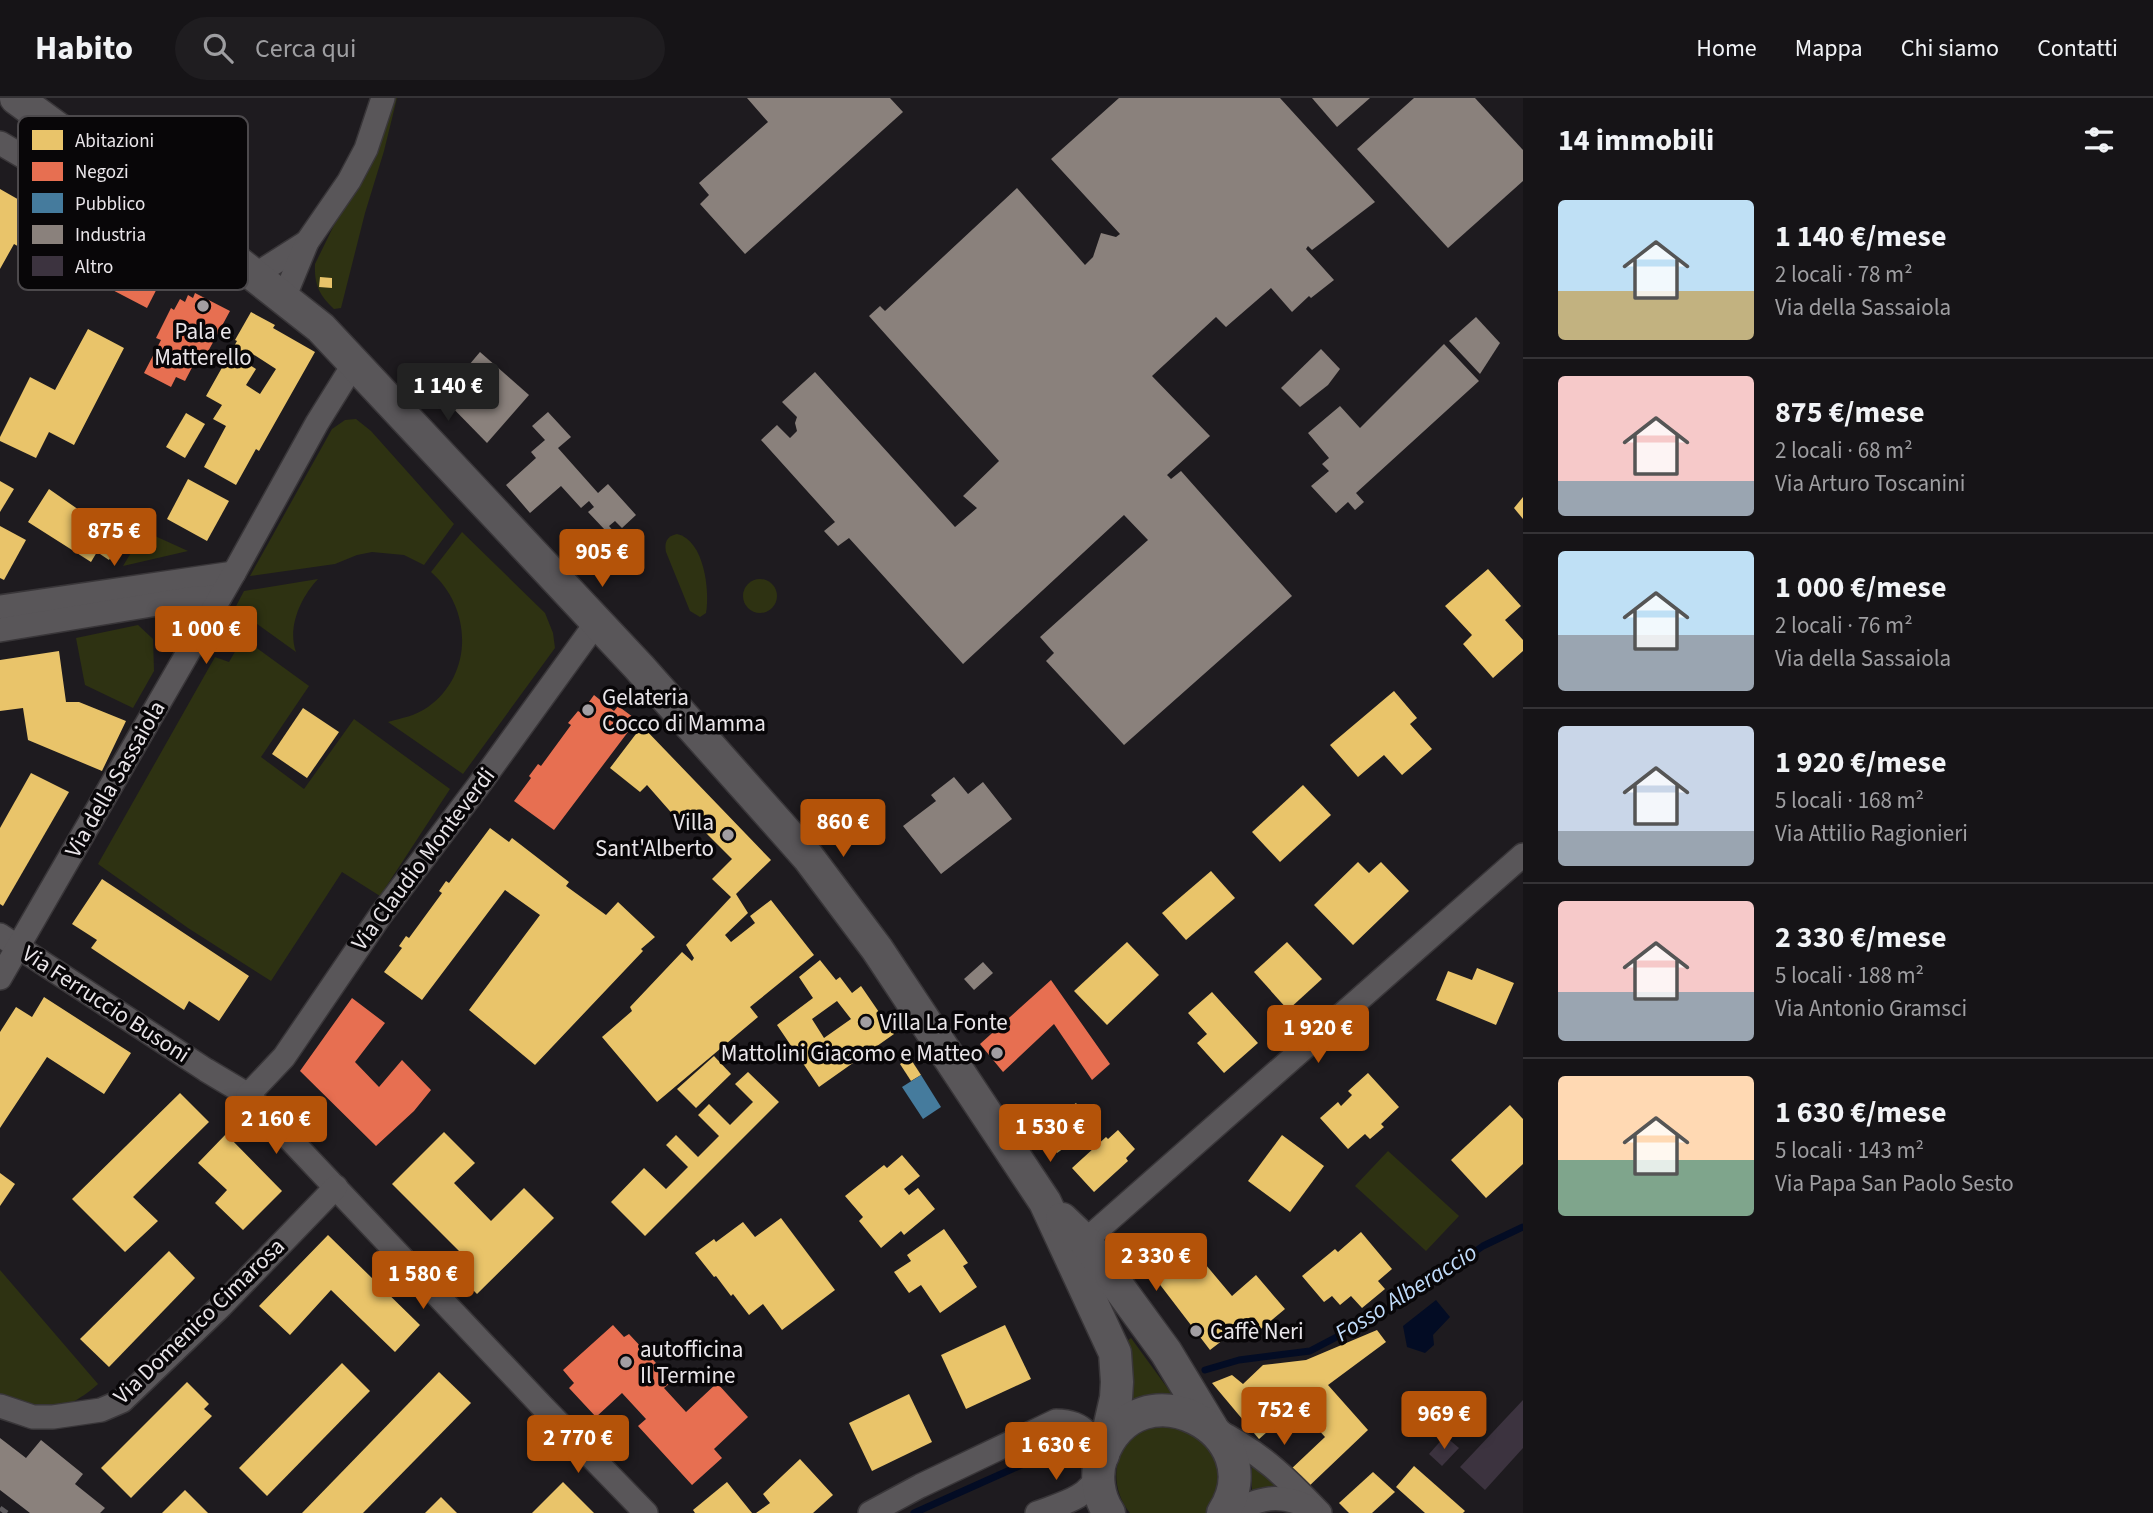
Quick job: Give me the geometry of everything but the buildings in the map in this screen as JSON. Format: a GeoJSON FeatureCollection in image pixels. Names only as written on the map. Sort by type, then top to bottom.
{"type":"FeatureCollection","features":[{"type":"Feature","properties":{"kind":"main road"},"geometry":{"type":"LineString","coordinates":[[16,98],[41,116]]}},
{"type":"Feature","properties":{"kind":"main road"},"geometry":{"type":"LineString","coordinates":[[248,270],[321,328],[481,496],[517,539],[597,622],[782,825],[877,949],[1045,1202],[1115,1353],[1118,1382],[1116,1398],[1100,1465],[1101,1496],[1109,1513]]}},
{"type":"Feature","properties":{"kind":"main road"},"geometry":{"type":"LineString","coordinates":[[1045,1202],[1085,1241],[1172,1360],[1225,1445],[1233,1466],[1233,1488],[1223,1513]]}},
{"type":"Feature","properties":{"kind":"main road"},"geometry":{"type":"LineString","coordinates":[[1100,1465],[1113,1435],[1139,1416],[1150,1412],[1183,1412],[1212,1428]]}},
{"type":"Feature","properties":{"kind":"street"},"geometry":{"type":"LineString","coordinates":[[284,298],[307,242],[366,149],[383,98]]}},
{"type":"Feature","properties":{"kind":"street"},"geometry":{"type":"LineString","coordinates":[[0,144],[18,154]]}},
{"type":"Feature","properties":{"kind":"street"},"geometry":{"type":"LineString","coordinates":[[255,275],[307,242]]}},
{"type":"Feature","properties":{"kind":"street","name":"Via della Sassaiola"},"geometry":{"type":"LineString","coordinates":[[0,978],[10,941],[220,597],[317,423],[355,362]]}},
{"type":"Feature","properties":{"kind":"street"},"geometry":{"type":"LineString","coordinates":[[0,607],[234,573]]}},
{"type":"Feature","properties":{"kind":"street"},"geometry":{"type":"LineString","coordinates":[[0,630],[194,598],[220,597]]}},
{"type":"Feature","properties":{"kind":"street","name":"Via Claudio Monteverdi"},"geometry":{"type":"LineString","coordinates":[[248,1095],[284,1057],[366,934],[479,785],[597,622]]}},
{"type":"Feature","properties":{"kind":"street"},"geometry":{"type":"LineString","coordinates":[[1085,1241],[1523,855]]}},
{"type":"Feature","properties":{"kind":"street","name":"Via Ferruccio Busoni"},"geometry":{"type":"LineString","coordinates":[[10,941],[248,1095],[646,1513]]}},
{"type":"Feature","properties":{"kind":"street","name":"Via Domenico Cimarosa"},"geometry":{"type":"LineString","coordinates":[[0,1406],[43,1418],[108,1409],[122,1401],[220,1306],[336,1187]]}},
{"type":"Feature","properties":{"kind":"street"},"geometry":{"type":"LineString","coordinates":[[870,1513],[1056,1421],[1070,1422],[1090,1435],[1096,1446],[1100,1465],[1094,1483],[1083,1494],[1037,1513]]}},
{"type":"Feature","properties":{"kind":"street"},"geometry":{"type":"LineString","coordinates":[[1212,1428],[1256,1452],[1289,1480],[1320,1513],[1279,1497],[1251,1503],[1229,1513]]}},
{"type":"Feature","properties":{"kind":"green space"},"geometry":{"type":"Polygon","coordinates":[[[388,98],[397,98],[384,151],[341,308],[334,309],[318,289],[315,264],[365,162],[388,98]]]}},
{"type":"Feature","properties":{"kind":"green space"},"geometry":{"type":"Polygon","coordinates":[[[356,419],[371,431],[454,524],[424,565],[404,555],[372,552],[335,564],[250,576],[332,429],[345,420],[356,419]]]}},
{"type":"Feature","properties":{"kind":"green space"},"geometry":{"type":"Polygon","coordinates":[[[144,531],[188,551],[123,566],[144,531]]]}},
{"type":"Feature","properties":{"kind":"green space"},"geometry":{"type":"Polygon","coordinates":[[[462,532],[545,613],[553,633],[555,648],[463,774],[388,722],[413,715],[428,707],[443,693],[454,677],[462,641],[460,622],[445,587],[431,572],[462,532]]]}},
{"type":"Feature","properties":{"kind":"green space"},"geometry":{"type":"Polygon","coordinates":[[[677,534],[686,538],[693,546],[703,567],[707,603],[706,613],[700,617],[690,611],[666,552],[667,540],[677,534]]]}},
{"type":"Feature","properties":{"kind":"green space"},"geometry":{"type":"Polygon","coordinates":[[[318,579],[306,594],[297,613],[293,633],[296,652],[235,608],[244,591],[318,579]]]}},
{"type":"Feature","properties":{"kind":"green space"},"geometry":{"type":"Polygon","coordinates":[[[760,579],[772,584],[777,596],[772,608],[760,613],[748,608],[743,596],[748,584],[760,579]]]}},
{"type":"Feature","properties":{"kind":"green space"},"geometry":{"type":"Polygon","coordinates":[[[138,625],[153,639],[154,671],[133,708],[85,685],[76,638],[138,625]]]}},
{"type":"Feature","properties":{"kind":"green space"},"geometry":{"type":"Polygon","coordinates":[[[243,638],[309,686],[261,757],[304,789],[354,719],[450,789],[380,896],[342,872],[271,981],[188,928],[98,864],[215,657],[229,662],[243,638]]]}},
{"type":"Feature","properties":{"kind":"green space"},"geometry":{"type":"Polygon","coordinates":[[[1388,1151],[1459,1216],[1426,1251],[1355,1186],[1388,1151]]]}},
{"type":"Feature","properties":{"kind":"green space"},"geometry":{"type":"Polygon","coordinates":[[[0,1270],[98,1384],[80,1398],[51,1410],[27,1408],[0,1400],[0,1270]]]}},
{"type":"Feature","properties":{"kind":"green space"},"geometry":{"type":"Polygon","coordinates":[[[1131,1338],[1174,1397],[1151,1398],[1129,1405],[1127,1341],[1131,1338]]]}},
{"type":"Feature","properties":{"kind":"green space"},"geometry":{"type":"Polygon","coordinates":[[[1151,1426],[1188,1426],[1224,1467],[1210,1513],[1130,1513],[1117,1485],[1117,1465],[1125,1446],[1151,1426]]]}},
{"type":"Feature","properties":{"kind":"green space"},"geometry":{"type":"Polygon","coordinates":[[[1252,1464],[1281,1489],[1254,1494],[1252,1464]]]}},
{"type":"Feature","properties":{"kind":"water"},"geometry":{"type":"Polygon","coordinates":[[[1436,1300],[1450,1317],[1433,1335],[1434,1345],[1425,1353],[1407,1347],[1403,1326],[1436,1300]]]}},
{"type":"Feature","properties":{"kind":"waterway","name":"Fosso Alberaccio"},"geometry":{"type":"LineString","coordinates":[[1205,1370],[1239,1360],[1310,1351],[1401,1303],[1483,1246],[1523,1227]]}},
{"type":"Feature","properties":{"kind":"waterway","name":"Fosso Alberaccio"},"geometry":{"type":"LineString","coordinates":[[914,1513],[1048,1453]]}},
{"type":"Feature","properties":{"kind":"railway"},"geometry":{"type":"LineString","coordinates":[[0,1508],[7,1513]]}},
{"type":"Feature","properties":{"kind":"place","name":"Pala e Matterello"},"geometry":{"type":"Point","coordinates":[203,306]}},
{"type":"Feature","properties":{"kind":"place","name":"Gelateria Cocco di Mamma"},"geometry":{"type":"Point","coordinates":[588,710]}},
{"type":"Feature","properties":{"kind":"place","name":"Villa Sant'Alberto"},"geometry":{"type":"Point","coordinates":[728,835]}},
{"type":"Feature","properties":{"kind":"place","name":"Villa La Fonte"},"geometry":{"type":"Point","coordinates":[866,1022]}},
{"type":"Feature","properties":{"kind":"place","name":"Mattolini Giacomo e Matteo"},"geometry":{"type":"Point","coordinates":[997,1053]}},
{"type":"Feature","properties":{"kind":"place","name":"Caffè Neri"},"geometry":{"type":"Point","coordinates":[1196,1331]}},
{"type":"Feature","properties":{"kind":"place","name":"autofficina Il Termine"},"geometry":{"type":"Point","coordinates":[626,1362]}}]}
